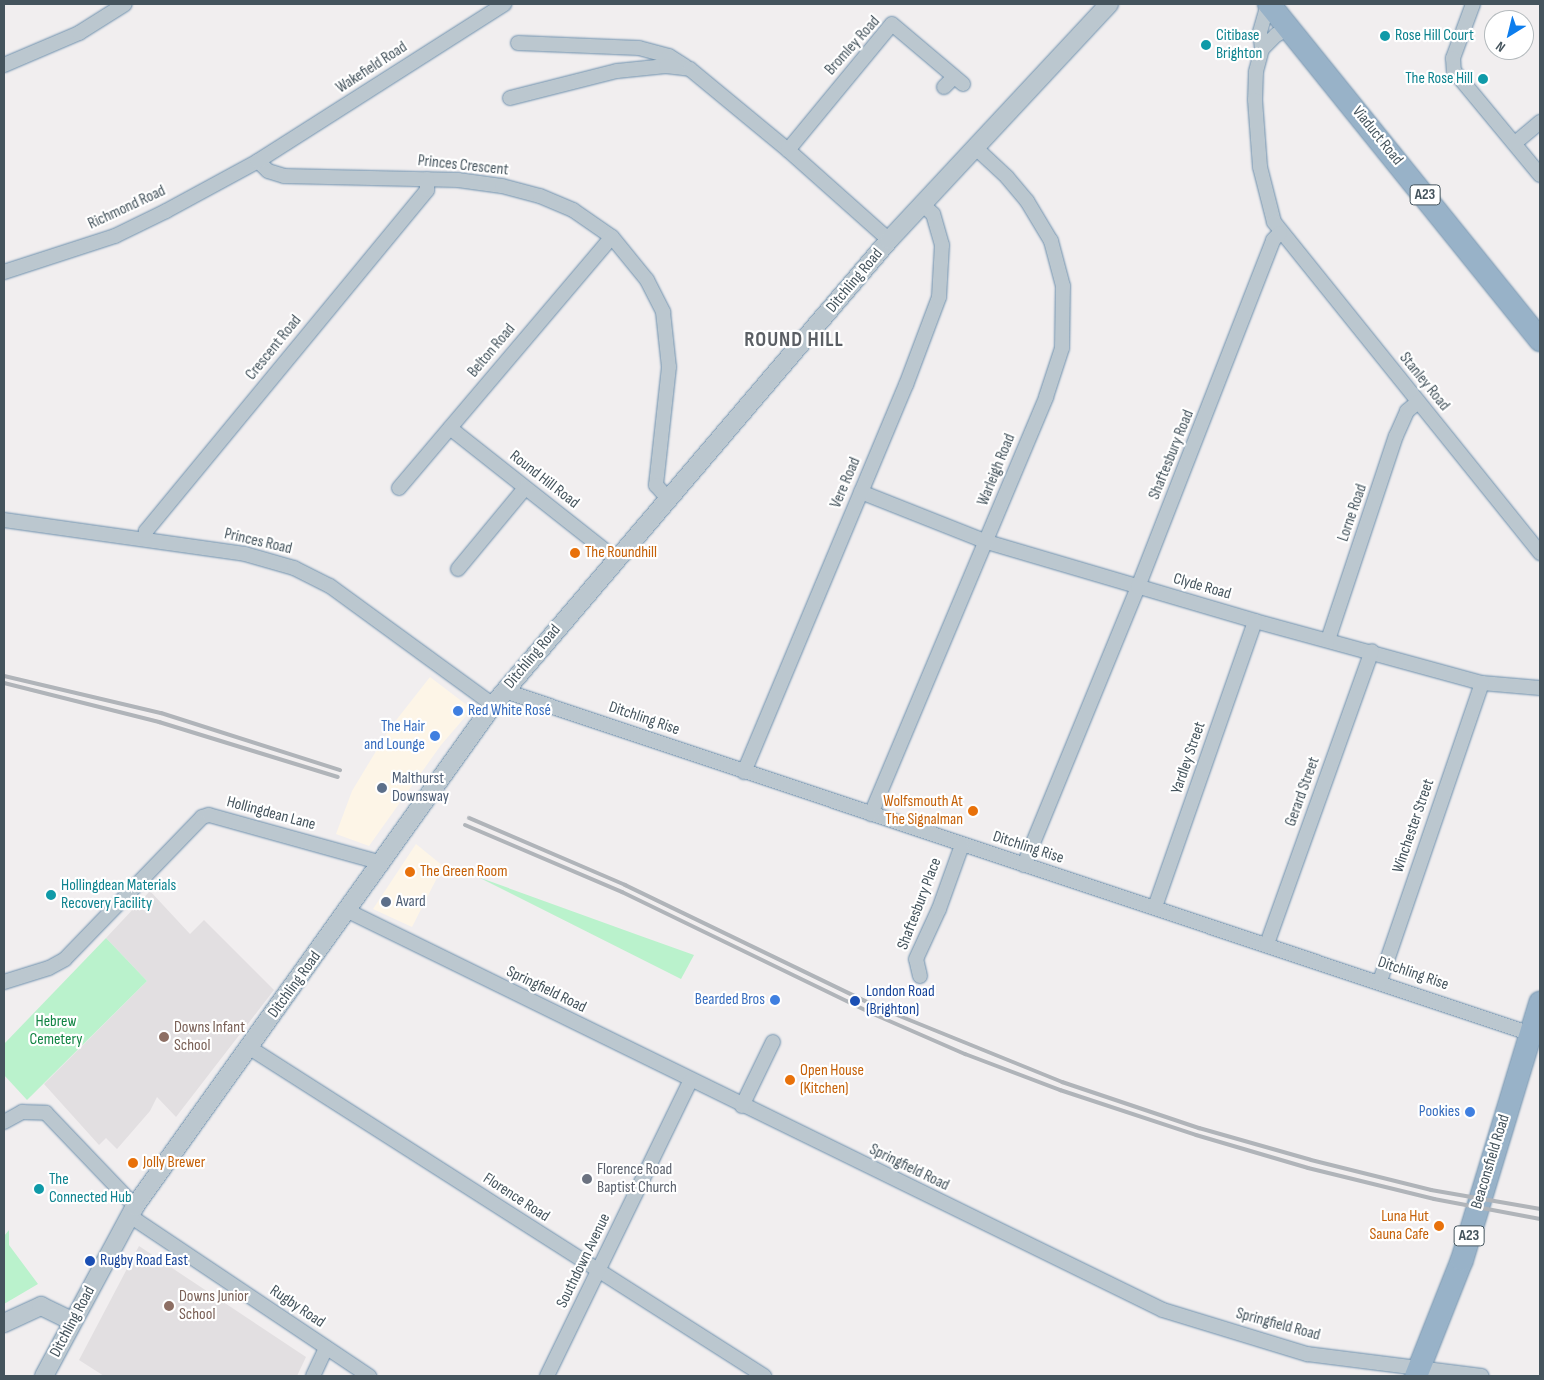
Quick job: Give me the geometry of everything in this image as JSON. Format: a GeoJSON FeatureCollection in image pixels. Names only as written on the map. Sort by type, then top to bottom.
{"type":"FeatureCollection","features":[{"type":"Feature","properties":{"kind":"highway","name":"Viaduct Road"},"geometry":{"type":"LineString","coordinates":[[1269,4],[1540,340]]}},
{"type":"Feature","properties":{"kind":"highway","name":"Beaconsfield Road"},"geometry":{"type":"LineString","coordinates":[[1418,1372],[1462,1260],[1535,1035],[1540,1003]]}},
{"type":"Feature","properties":{"kind":"street"},"geometry":{"type":"LineString","coordinates":[[4,65],[79,32],[125,4]]}},
{"type":"Feature","properties":{"kind":"street","name":"Wakefield Road"},"geometry":{"type":"LineString","coordinates":[[258,161],[504,4]]}},
{"type":"Feature","properties":{"kind":"street","name":"Ditchling Road"},"geometry":{"type":"LineString","coordinates":[[44,1376],[132,1211],[348,912],[493,705],[889,240],[977,149],[1108,4]]}},
{"type":"Feature","properties":{"kind":"street"},"geometry":{"type":"LineString","coordinates":[[1269,4],[1260,32],[1262,49],[1256,72],[1255,100],[1260,167],[1270,211],[1280,233]]}},
{"type":"Feature","properties":{"kind":"street"},"geometry":{"type":"LineString","coordinates":[[1473,4],[1453,58],[1454,71],[1540,175]]}},
{"type":"Feature","properties":{"kind":"street","name":"Bromley Road"},"geometry":{"type":"LineString","coordinates":[[788,150],[892,24],[958,80],[944,87]]}},
{"type":"Feature","properties":{"kind":"street"},"geometry":{"type":"LineString","coordinates":[[1262,49],[1276,34],[1289,28]]}},
{"type":"Feature","properties":{"kind":"street"},"geometry":{"type":"LineString","coordinates":[[518,42],[639,48],[669,56],[690,69],[788,150],[889,240]]}},
{"type":"Feature","properties":{"kind":"street"},"geometry":{"type":"LineString","coordinates":[[510,98],[617,71],[666,66],[690,69]]}},
{"type":"Feature","properties":{"kind":"street"},"geometry":{"type":"LineString","coordinates":[[1515,143],[1540,122]]}},
{"type":"Feature","properties":{"kind":"street","name":"Warleigh Road"},"geometry":{"type":"LineString","coordinates":[[871,814],[987,542],[1046,397],[1062,348],[1063,286],[1056,255],[1037,214],[1008,177],[977,149]]}},
{"type":"Feature","properties":{"kind":"street","name":"Princes Crescent"},"geometry":{"type":"LineString","coordinates":[[258,161],[268,171],[284,176],[481,182],[540,196],[573,210],[612,237],[647,280],[663,312],[669,367],[656,485],[668,499]]}},
{"type":"Feature","properties":{"kind":"street","name":"Richmond Road"},"geometry":{"type":"LineString","coordinates":[[4,272],[115,236],[258,161]]}},
{"type":"Feature","properties":{"kind":"street","name":"Crescent Road"},"geometry":{"type":"LineString","coordinates":[[145,539],[146,531],[427,190],[427,179]]}},
{"type":"Feature","properties":{"kind":"street","name":"Vere Road"},"geometry":{"type":"LineString","coordinates":[[744,772],[906,385],[942,284],[943,258],[939,229],[933,214],[923,205]]}},
{"type":"Feature","properties":{"kind":"street","name":"Stanley Road"},"geometry":{"type":"LineString","coordinates":[[1280,233],[1540,553]]}},
{"type":"Feature","properties":{"kind":"street","name":"Shaftesbury Road"},"geometry":{"type":"LineString","coordinates":[[1024,865],[1138,587],[1273,240],[1280,233]]}},
{"type":"Feature","properties":{"kind":"street","name":"Belton Road"},"geometry":{"type":"LineString","coordinates":[[399,488],[612,237]]}},
{"type":"Feature","properties":{"kind":"street","name":"Lorne Road"},"geometry":{"type":"LineString","coordinates":[[1328,640],[1396,436],[1407,411],[1418,402]]}},
{"type":"Feature","properties":{"kind":"street","name":"Round Hill Road"},"geometry":{"type":"LineString","coordinates":[[450,428],[617,560]]}},
{"type":"Feature","properties":{"kind":"street"},"geometry":{"type":"LineString","coordinates":[[458,569],[525,488]]}},
{"type":"Feature","properties":{"kind":"street","name":"Clyde Road"},"geometry":{"type":"LineString","coordinates":[[861,492],[987,542],[1255,621],[1372,651],[1482,683],[1540,688]]}},
{"type":"Feature","properties":{"kind":"street","name":"Princes Road"},"geometry":{"type":"LineString","coordinates":[[4,520],[145,539],[257,557],[310,575],[381,621],[493,705]]}},
{"type":"Feature","properties":{"kind":"street","name":"Yardley Street"},"geometry":{"type":"LineString","coordinates":[[1155,907],[1255,621]]}},
{"type":"Feature","properties":{"kind":"street","name":"Gerard Street"},"geometry":{"type":"LineString","coordinates":[[1267,944],[1372,651]]}},
{"type":"Feature","properties":{"kind":"street","name":"Winchester Street"},"geometry":{"type":"LineString","coordinates":[[1380,981],[1482,683]]}},
{"type":"Feature","properties":{"kind":"street","name":"Ditchling Rise"},"geometry":{"type":"LineString","coordinates":[[505,691],[962,845],[1380,981],[1535,1035]]}},
{"type":"Feature","properties":{"kind":"street","name":"Hollingdean Lane"},"geometry":{"type":"LineString","coordinates":[[4,982],[65,959],[202,817],[209,815],[382,863]]}},
{"type":"Feature","properties":{"kind":"street","name":"Shaftesbury Place"},"geometry":{"type":"LineString","coordinates":[[920,976],[916,959],[939,909],[962,845]]}},
{"type":"Feature","properties":{"kind":"street","name":"Springfield Road"},"geometry":{"type":"LineString","coordinates":[[348,912],[690,1081],[1164,1310],[1307,1354],[1418,1372],[1482,1376]]}},
{"type":"Feature","properties":{"kind":"street"},"geometry":{"type":"LineString","coordinates":[[742,1106],[774,1042]]}},
{"type":"Feature","properties":{"kind":"street","name":"Florence Road"},"geometry":{"type":"LineString","coordinates":[[250,1048],[764,1376]]}},
{"type":"Feature","properties":{"kind":"street","name":"Southdown Avenue"},"geometry":{"type":"LineString","coordinates":[[548,1376],[690,1081]]}},
{"type":"Feature","properties":{"kind":"street","name":"Rugby Road"},"geometry":{"type":"LineString","coordinates":[[4,1122],[22,1112],[46,1113],[132,1211],[326,1348],[369,1376]]}},
{"type":"Feature","properties":{"kind":"street"},"geometry":{"type":"LineString","coordinates":[[4,1323],[41,1306],[72,1321]]}},
{"type":"Feature","properties":{"kind":"street"},"geometry":{"type":"LineString","coordinates":[[313,1376],[326,1348]]}},
{"type":"Feature","properties":{"kind":"shaded area"},"geometry":{"type":"Polygon","coordinates":[[[430,677],[472,709],[441,745],[369,846],[336,834],[352,791],[390,728],[430,677]]]}},
{"type":"Feature","properties":{"kind":"shaded area"},"geometry":{"type":"Polygon","coordinates":[[[416,844],[443,866],[412,927],[373,909],[416,844]]]}},
{"type":"Feature","properties":{"kind":"shaded area","name":"Downs Infant School"},"geometry":{"type":"Polygon","coordinates":[[[150,891],[190,934],[204,920],[274,990],[176,1117],[157,1097],[150,1111],[117,1149],[106,1138],[99,1145],[44,1084],[147,981],[106,938],[150,891]]]}},
{"type":"Feature","properties":{"kind":"shaded area","name":"Downs Junior School"},"geometry":{"type":"Polygon","coordinates":[[[139,1246],[306,1357],[297,1376],[104,1376],[79,1360],[139,1246]]]}},
{"type":"Feature","properties":{"kind":"green space"},"geometry":{"type":"Polygon","coordinates":[[[478,877],[638,935],[694,955],[681,979],[478,877]]]}},
{"type":"Feature","properties":{"kind":"green space","name":"Hebrew Cemetery"},"geometry":{"type":"Polygon","coordinates":[[[106,938],[147,981],[27,1100],[4,1075],[4,1044],[106,938]]]}},
{"type":"Feature","properties":{"kind":"green space"},"geometry":{"type":"Polygon","coordinates":[[[9,1230],[9,1245],[38,1284],[4,1304],[4,1236],[9,1230]]]}},
{"type":"Feature","properties":{"kind":"railway"},"geometry":{"type":"LineString","coordinates":[[4,676],[161,713],[340,770]]}},
{"type":"Feature","properties":{"kind":"railway"},"geometry":{"type":"LineString","coordinates":[[4,683],[159,722],[338,777]]}},
{"type":"Feature","properties":{"kind":"railway"},"geometry":{"type":"LineString","coordinates":[[469,818],[625,885],[875,1006],[1062,1082],[1199,1128],[1311,1160],[1431,1190],[1540,1209]]}},
{"type":"Feature","properties":{"kind":"railway"},"geometry":{"type":"LineString","coordinates":[[465,825],[622,892],[871,1013],[965,1054],[1060,1090],[1196,1135],[1308,1168],[1434,1199],[1540,1219]]}},
{"type":"Feature","properties":{"kind":"place","name":"Rose Hill Court"},"geometry":{"type":"Point","coordinates":[1385,36]}},
{"type":"Feature","properties":{"kind":"place","name":"Citibase Brighton"},"geometry":{"type":"Point","coordinates":[1206,45]}},
{"type":"Feature","properties":{"kind":"place","name":"The Rose Hill"},"geometry":{"type":"Point","coordinates":[1483,79]}},
{"type":"Feature","properties":{"kind":"place","name":"The Roundhill"},"geometry":{"type":"Point","coordinates":[575,553]}},
{"type":"Feature","properties":{"kind":"place","name":"Red White Rosé"},"geometry":{"type":"Point","coordinates":[458,711]}},
{"type":"Feature","properties":{"kind":"place","name":"The Hair and Lounge"},"geometry":{"type":"Point","coordinates":[435,736]}},
{"type":"Feature","properties":{"kind":"place","name":"Malthurst Downsway"},"geometry":{"type":"Point","coordinates":[382,788]}},
{"type":"Feature","properties":{"kind":"place","name":"Wolfsmouth At The Signalman"},"geometry":{"type":"Point","coordinates":[973,811]}},
{"type":"Feature","properties":{"kind":"place","name":"The Green Room"},"geometry":{"type":"Point","coordinates":[410,872]}},
{"type":"Feature","properties":{"kind":"place","name":"Hollingdean Materials Recovery Facility"},"geometry":{"type":"Point","coordinates":[51,895]}},
{"type":"Feature","properties":{"kind":"place","name":"Avard"},"geometry":{"type":"Point","coordinates":[386,902]}},
{"type":"Feature","properties":{"kind":"place","name":"Bearded Bros"},"geometry":{"type":"Point","coordinates":[775,1000]}},
{"type":"Feature","properties":{"kind":"place","name":"London Road (Brighton)"},"geometry":{"type":"Point","coordinates":[855,1001]}},
{"type":"Feature","properties":{"kind":"place","name":"Downs Infant School"},"geometry":{"type":"Point","coordinates":[164,1037]}},
{"type":"Feature","properties":{"kind":"place","name":"Open House (Kitchen)"},"geometry":{"type":"Point","coordinates":[790,1080]}},
{"type":"Feature","properties":{"kind":"place","name":"Pookies"},"geometry":{"type":"Point","coordinates":[1470,1112]}},
{"type":"Feature","properties":{"kind":"place","name":"Jolly Brewer"},"geometry":{"type":"Point","coordinates":[133,1163]}},
{"type":"Feature","properties":{"kind":"place","name":"Florence Road Baptist Church"},"geometry":{"type":"Point","coordinates":[587,1179]}},
{"type":"Feature","properties":{"kind":"place","name":"The Connected Hub"},"geometry":{"type":"Point","coordinates":[39,1189]}},
{"type":"Feature","properties":{"kind":"place","name":"Luna Hut Sauna Cafe"},"geometry":{"type":"Point","coordinates":[1439,1226]}},
{"type":"Feature","properties":{"kind":"place","name":"Rugby Road East"},"geometry":{"type":"Point","coordinates":[90,1261]}},
{"type":"Feature","properties":{"kind":"place","name":"Downs Junior School"},"geometry":{"type":"Point","coordinates":[169,1306]}},
{"type":"Feature","properties":{"kind":"district","name":"ROUND HILL"},"geometry":{"type":"Point","coordinates":[794,340]}}]}
